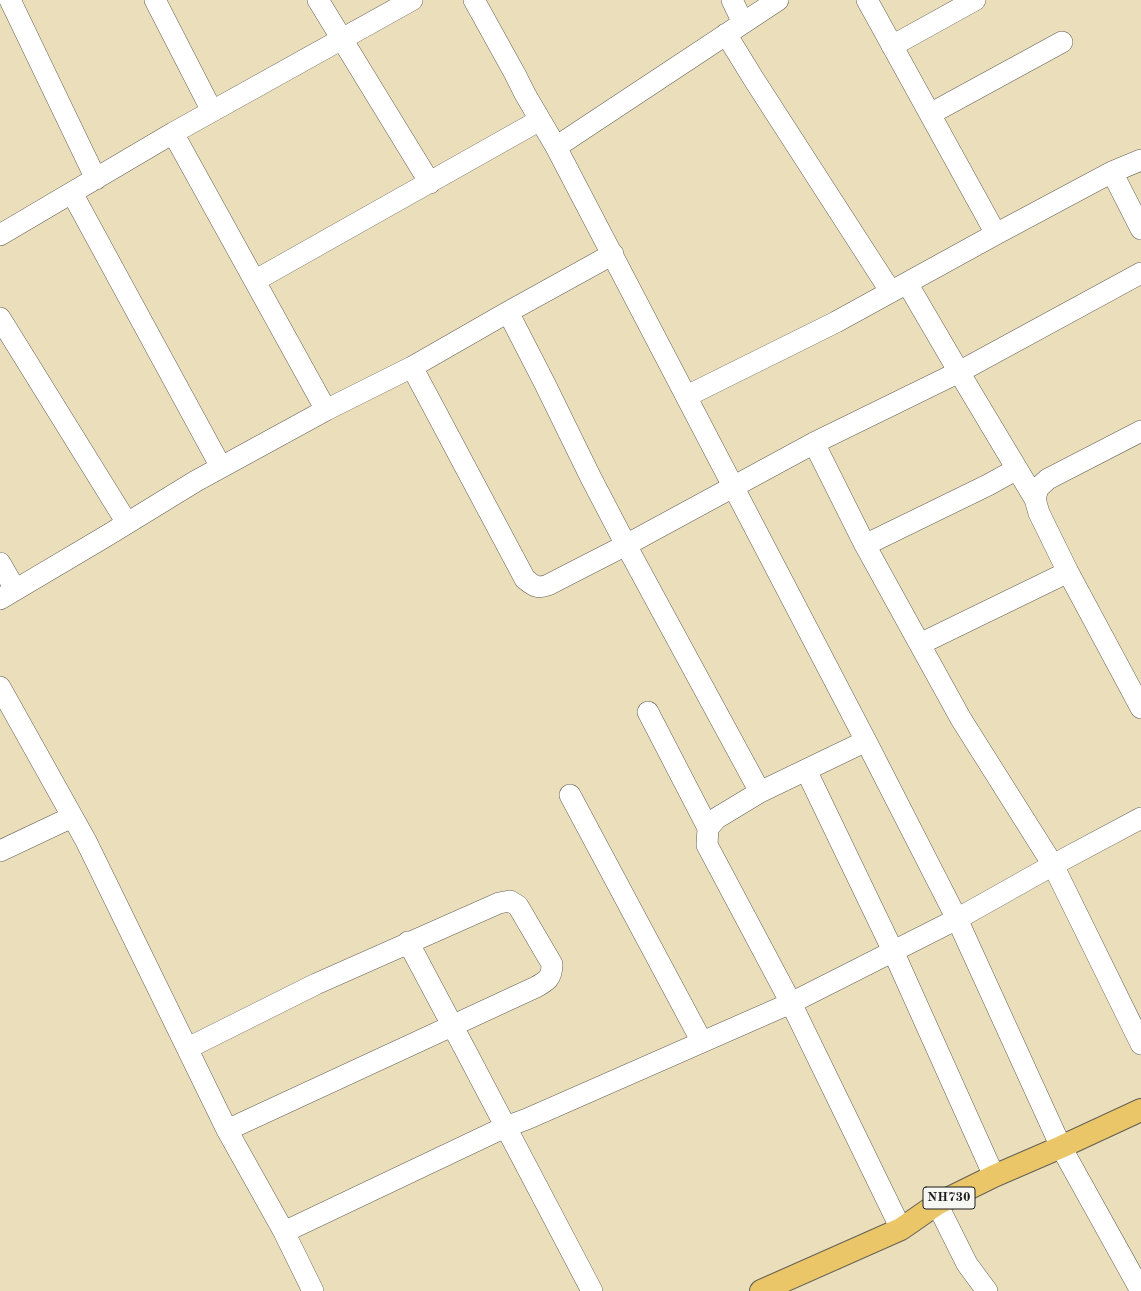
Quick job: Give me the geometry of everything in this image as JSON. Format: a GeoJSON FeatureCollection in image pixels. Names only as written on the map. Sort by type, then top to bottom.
{"type":"FeatureCollection","features":[{"type":"Feature","properties":{"kind":"highway","name":"NH730"},"geometry":{"type":"LineString","coordinates":[[761,1291],[901,1229],[937,1204],[994,1176],[1141,1110]]}},
{"type":"Feature","properties":{"kind":"street"},"geometry":{"type":"LineString","coordinates":[[10,0],[96,179]]}},
{"type":"Feature","properties":{"kind":"street"},"geometry":{"type":"LineString","coordinates":[[155,0],[212,111]]}},
{"type":"Feature","properties":{"kind":"street"},"geometry":{"type":"LineString","coordinates":[[318,0],[430,183]]}},
{"type":"Feature","properties":{"kind":"street"},"geometry":{"type":"LineString","coordinates":[[0,235],[173,133],[412,0]]}},
{"type":"Feature","properties":{"kind":"street"},"geometry":{"type":"LineString","coordinates":[[474,0],[525,94],[556,147],[613,254],[866,741],[957,919],[1061,1147],[1141,1291]]}},
{"type":"Feature","properties":{"kind":"street"},"geometry":{"type":"LineString","coordinates":[[732,0],[735,28],[753,78],[958,372],[1035,498],[1039,513],[1068,572],[1141,708]]}},
{"type":"Feature","properties":{"kind":"street"},"geometry":{"type":"LineString","coordinates":[[556,147],[778,0]]}},
{"type":"Feature","properties":{"kind":"street"},"geometry":{"type":"LineString","coordinates":[[867,0],[996,234]]}},
{"type":"Feature","properties":{"kind":"street"},"geometry":{"type":"LineString","coordinates":[[892,46],[975,0]]}},
{"type":"Feature","properties":{"kind":"street"},"geometry":{"type":"LineString","coordinates":[[930,114],[1062,42]]}},
{"type":"Feature","properties":{"kind":"street"},"geometry":{"type":"LineString","coordinates":[[256,280],[540,120]]}},
{"type":"Feature","properties":{"kind":"street"},"geometry":{"type":"LineString","coordinates":[[173,133],[256,280],[326,410]]}},
{"type":"Feature","properties":{"kind":"street"},"geometry":{"type":"LineString","coordinates":[[687,396],[836,322],[1112,172],[1141,160]]}},
{"type":"Feature","properties":{"kind":"street"},"geometry":{"type":"LineString","coordinates":[[1112,172],[1141,229]]}},
{"type":"Feature","properties":{"kind":"street"},"geometry":{"type":"LineString","coordinates":[[72,193],[222,467]]}},
{"type":"Feature","properties":{"kind":"street"},"geometry":{"type":"LineString","coordinates":[[0,563],[8,594],[128,523],[196,480],[326,410],[412,367],[613,254]]}},
{"type":"Feature","properties":{"kind":"street"},"geometry":{"type":"LineString","coordinates":[[412,367],[525,579],[537,587],[541,587],[548,585],[626,545],[814,443],[958,372],[1141,273]]}},
{"type":"Feature","properties":{"kind":"street"},"geometry":{"type":"LineString","coordinates":[[508,312],[626,545],[760,792]]}},
{"type":"Feature","properties":{"kind":"street"},"geometry":{"type":"LineString","coordinates":[[0,318],[128,523]]}},
{"type":"Feature","properties":{"kind":"street"},"geometry":{"type":"LineString","coordinates":[[1035,498],[1038,488],[1048,479],[1141,431]]}},
{"type":"Feature","properties":{"kind":"street"},"geometry":{"type":"LineString","coordinates":[[814,443],[865,545],[961,719],[1053,865],[1141,1044]]}},
{"type":"Feature","properties":{"kind":"street"},"geometry":{"type":"LineString","coordinates":[[865,545],[1017,470]]}},
{"type":"Feature","properties":{"kind":"street"},"geometry":{"type":"LineString","coordinates":[[920,644],[1068,572]]}},
{"type":"Feature","properties":{"kind":"street"},"geometry":{"type":"LineString","coordinates":[[0,687],[86,841],[227,1130],[284,1232],[313,1291]]}},
{"type":"Feature","properties":{"kind":"street"},"geometry":{"type":"LineString","coordinates":[[648,712],[708,828],[707,845],[791,1003],[901,1229]]}},
{"type":"Feature","properties":{"kind":"street"},"geometry":{"type":"LineString","coordinates":[[708,828],[717,818],[760,792],[866,741]]}},
{"type":"Feature","properties":{"kind":"street"},"geometry":{"type":"LineString","coordinates":[[806,770],[893,952],[994,1176]]}},
{"type":"Feature","properties":{"kind":"street"},"geometry":{"type":"LineString","coordinates":[[570,795],[702,1042]]}},
{"type":"Feature","properties":{"kind":"street"},"geometry":{"type":"LineString","coordinates":[[0,851],[72,817]]}},
{"type":"Feature","properties":{"kind":"street"},"geometry":{"type":"LineString","coordinates":[[284,1232],[505,1127],[527,1119],[791,1003],[957,919],[1141,818]]}},
{"type":"Feature","properties":{"kind":"street"},"geometry":{"type":"LineString","coordinates":[[188,1048],[316,984],[498,903],[510,901],[518,906],[552,964],[552,973],[546,982],[227,1130]]}},
{"type":"Feature","properties":{"kind":"street"},"geometry":{"type":"LineString","coordinates":[[408,942],[592,1291]]}},
{"type":"Feature","properties":{"kind":"street"},"geometry":{"type":"LineString","coordinates":[[937,1204],[967,1264],[987,1291]]}}]}
